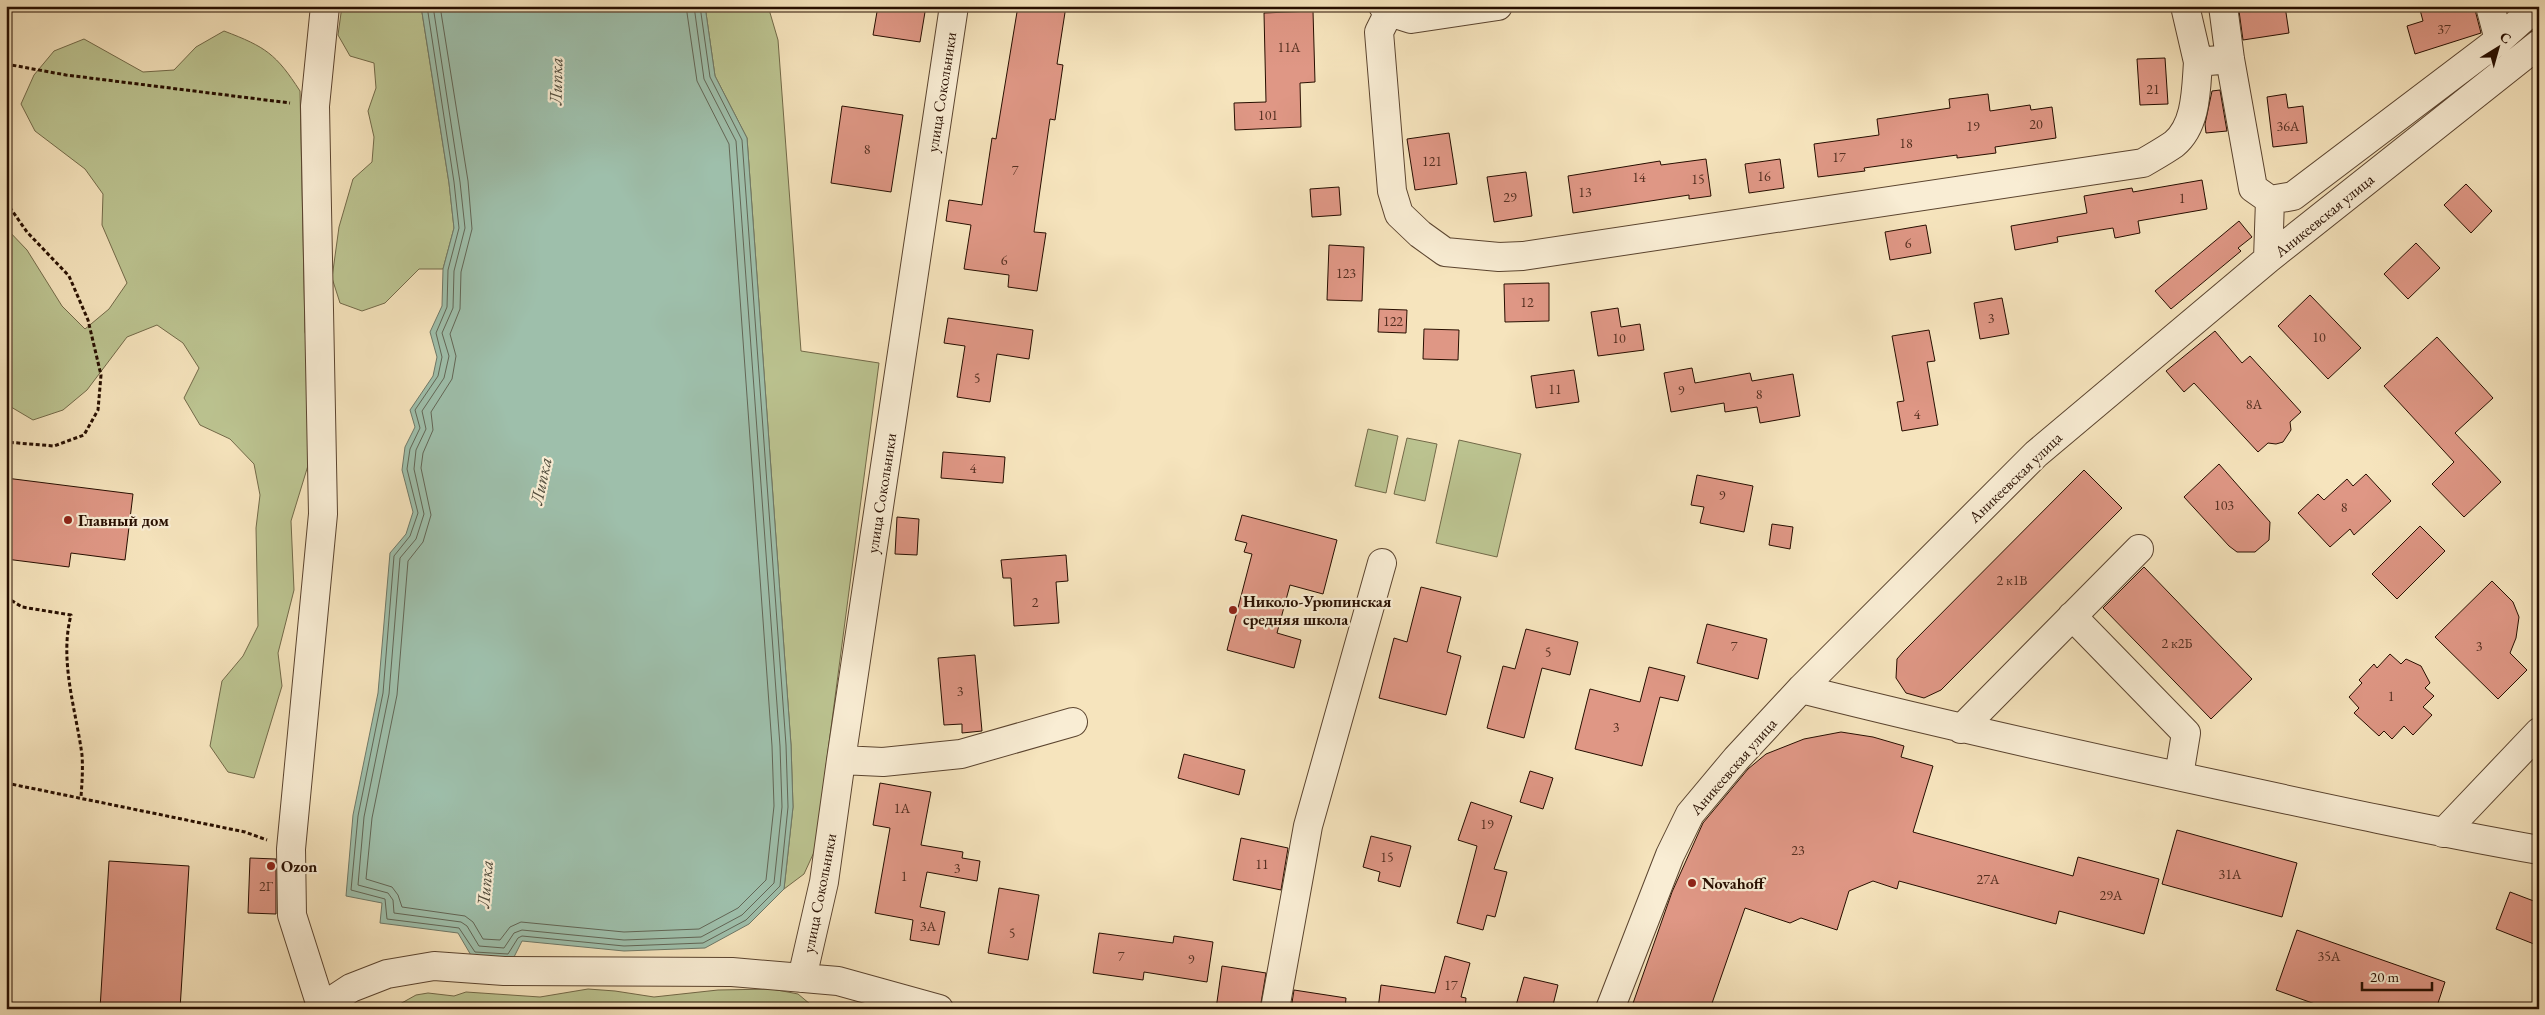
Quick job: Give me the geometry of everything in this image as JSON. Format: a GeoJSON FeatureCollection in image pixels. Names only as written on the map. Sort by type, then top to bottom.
{"type":"FeatureCollection","features":[{"type":"Feature","properties":{"kind":"street"},"geometry":{"type":"LineString","coordinates":[[325,6],[315,106],[323,514],[291,849],[292,915],[320,1007],[351,988],[387,974],[434,966],[504,970],[732,972],[838,981],[862,1002],[939,1009]]}},
{"type":"Feature","properties":{"kind":"street","name":"улица Сокольники"},"geometry":{"type":"LineString","coordinates":[[802,978],[824,882],[954,6]]}},
{"type":"Feature","properties":{"kind":"street"},"geometry":{"type":"LineString","coordinates":[[1498,6],[1411,20],[1386,9],[1379,32],[1392,191],[1399,214],[1420,234],[1445,252],[1499,257],[1533,255],[2144,163],[2175,143],[2186,127],[2194,104],[2198,62],[2185,6]]}},
{"type":"Feature","properties":{"kind":"street"},"geometry":{"type":"LineString","coordinates":[[2223,6],[2230,59],[2253,188],[2270,200],[2293,196],[2499,40],[2537,6]]}},
{"type":"Feature","properties":{"kind":"street"},"geometry":{"type":"LineString","coordinates":[[2490,6],[2499,40]]}},
{"type":"Feature","properties":{"kind":"street","name":"Аникеевская улица"},"geometry":{"type":"LineString","coordinates":[[1610,1009],[1670,855],[1690,814],[1736,759],[1801,689],[2036,454],[2268,259],[2539,44]]}},
{"type":"Feature","properties":{"kind":"street"},"geometry":{"type":"LineString","coordinates":[[2198,62],[2230,59]]}},
{"type":"Feature","properties":{"kind":"street"},"geometry":{"type":"LineString","coordinates":[[2268,259],[2270,200]]}},
{"type":"Feature","properties":{"kind":"street"},"geometry":{"type":"LineString","coordinates":[[1961,728],[2139,549]]}},
{"type":"Feature","properties":{"kind":"street"},"geometry":{"type":"LineString","coordinates":[[1275,1009],[1308,826],[1382,563]]}},
{"type":"Feature","properties":{"kind":"street"},"geometry":{"type":"LineString","coordinates":[[2072,616],[2186,733],[2179,776]]}},
{"type":"Feature","properties":{"kind":"street"},"geometry":{"type":"LineString","coordinates":[[1801,689],[1961,728],[2443,834],[2539,850]]}},
{"type":"Feature","properties":{"kind":"street"},"geometry":{"type":"LineString","coordinates":[[841,760],[883,762],[961,754],[1073,722]]}},
{"type":"Feature","properties":{"kind":"street"},"geometry":{"type":"LineString","coordinates":[[2443,834],[2539,732]]}},
{"type":"Feature","properties":{"kind":"path"},"geometry":{"type":"LineString","coordinates":[[6,64],[66,75],[315,106]]}},
{"type":"Feature","properties":{"kind":"path"},"geometry":{"type":"LineString","coordinates":[[6,202],[27,232],[69,276],[88,320],[101,375],[98,410],[84,435],[54,446],[6,442]]}},
{"type":"Feature","properties":{"kind":"path"},"geometry":{"type":"LineString","coordinates":[[6,597],[22,607],[71,615],[65,636],[73,715],[82,756],[82,797]]}},
{"type":"Feature","properties":{"kind":"path"},"geometry":{"type":"LineString","coordinates":[[6,783],[82,797],[245,832],[291,849]]}},
{"type":"Feature","properties":{"kind":"shaded area"},"geometry":{"type":"Polygon","coordinates":[[[342,6],[421,6],[449,183],[454,228],[443,269],[419,269],[385,303],[362,311],[340,303],[332,278],[339,227],[353,179],[372,162],[374,137],[368,111],[376,88],[374,63],[350,56],[338,35],[342,6]]]}},
{"type":"Feature","properties":{"kind":"shaded area"},"geometry":{"type":"Polygon","coordinates":[[[705,6],[768,6],[778,40],[801,351],[879,363],[815,850],[804,874],[784,889],[793,807],[791,745],[747,138],[715,76],[705,6]]]}},
{"type":"Feature","properties":{"kind":"shaded area"},"geometry":{"type":"Polygon","coordinates":[[[224,31],[250,42],[269,53],[284,68],[300,91],[305,332],[313,362],[310,459],[291,521],[294,590],[278,653],[282,686],[254,778],[228,772],[210,746],[222,681],[243,656],[258,626],[256,528],[260,495],[254,464],[230,439],[200,425],[184,398],[199,368],[183,343],[157,325],[127,337],[87,390],[63,410],[33,420],[6,404],[6,228],[27,250],[62,306],[85,329],[109,309],[127,283],[102,225],[103,194],[85,169],[35,131],[21,104],[34,75],[54,51],[84,39],[143,72],[174,70],[196,47],[224,31]]]}},
{"type":"Feature","properties":{"kind":"shaded area"},"geometry":{"type":"Polygon","coordinates":[[[1368,429],[1398,436],[1386,493],[1355,486],[1368,429]]]}},
{"type":"Feature","properties":{"kind":"shaded area"},"geometry":{"type":"Polygon","coordinates":[[[1407,438],[1437,444],[1425,501],[1394,494],[1407,438]]]}},
{"type":"Feature","properties":{"kind":"shaded area"},"geometry":{"type":"Polygon","coordinates":[[[1459,440],[1521,454],[1497,557],[1436,543],[1459,440]]]}},
{"type":"Feature","properties":{"kind":"shaded area"},"geometry":{"type":"Polygon","coordinates":[[[588,989],[654,997],[718,990],[772,989],[798,994],[816,1009],[391,1009],[416,995],[428,993],[454,996],[466,992],[540,997],[588,989]]]}},
{"type":"Feature","properties":{"kind":"water","name":"Липка"},"geometry":{"type":"Polygon","coordinates":[[[421,6],[705,6],[715,76],[747,138],[791,745],[793,807],[784,889],[749,924],[705,948],[624,951],[522,941],[513,959],[472,957],[458,933],[380,923],[382,903],[346,896],[353,815],[378,693],[390,553],[406,534],[413,512],[402,470],[405,447],[415,427],[410,410],[433,376],[437,357],[430,332],[442,306],[443,269],[454,228],[449,183],[421,6]]]}},
{"type":"Feature","properties":{"kind":"building"},"geometry":{"type":"Polygon","coordinates":[[[878,6],[926,6],[920,42],[873,35],[878,6]]]}},
{"type":"Feature","properties":{"kind":"building"},"geometry":{"type":"Polygon","coordinates":[[[1018,6],[1066,6],[1057,64],[1063,65],[1055,120],[1050,119],[1034,232],[1046,233],[1037,291],[1008,287],[1009,275],[964,269],[971,225],[946,221],[949,200],[982,205],[992,138],[996,139],[1018,6]]]}},
{"type":"Feature","properties":{"kind":"building"},"geometry":{"type":"Polygon","coordinates":[[[2285,6],[2289,33],[2243,40],[2239,11],[2285,6]]]}},
{"type":"Feature","properties":{"kind":"building"},"geometry":{"type":"Polygon","coordinates":[[[2419,6],[2474,6],[2481,33],[2415,54],[2407,26],[2423,21],[2419,6]]]}},
{"type":"Feature","properties":{"kind":"building"},"geometry":{"type":"Polygon","coordinates":[[[1313,11],[1315,82],[1300,83],[1301,127],[1235,130],[1234,103],[1266,102],[1264,13],[1313,11]]]}},
{"type":"Feature","properties":{"kind":"building"},"geometry":{"type":"Polygon","coordinates":[[[2165,58],[2168,104],[2140,105],[2137,59],[2165,58]]]}},
{"type":"Feature","properties":{"kind":"building"},"geometry":{"type":"Polygon","coordinates":[[[2220,90],[2227,131],[2206,133],[2205,124],[2212,91],[2220,90]]]}},
{"type":"Feature","properties":{"kind":"building"},"geometry":{"type":"Polygon","coordinates":[[[1988,94],[1990,111],[2030,105],[2031,110],[2052,107],[2056,138],[1995,147],[1996,153],[1957,158],[1957,155],[1864,168],[1865,171],[1818,177],[1814,144],[1879,135],[1877,119],[1950,108],[1949,99],[1988,94]]]}},
{"type":"Feature","properties":{"kind":"building"},"geometry":{"type":"Polygon","coordinates":[[[2286,94],[2288,108],[2303,106],[2307,143],[2273,147],[2267,97],[2286,94]]]}},
{"type":"Feature","properties":{"kind":"building"},"geometry":{"type":"Polygon","coordinates":[[[842,106],[903,115],[891,192],[831,183],[842,106]]]}},
{"type":"Feature","properties":{"kind":"building"},"geometry":{"type":"Polygon","coordinates":[[[1449,133],[1457,184],[1415,190],[1407,139],[1449,133]]]}},
{"type":"Feature","properties":{"kind":"building"},"geometry":{"type":"Polygon","coordinates":[[[1706,159],[1711,196],[1689,199],[1689,195],[1573,213],[1568,176],[1660,161],[1661,165],[1706,159]]]}},
{"type":"Feature","properties":{"kind":"building"},"geometry":{"type":"Polygon","coordinates":[[[1780,159],[1784,188],[1749,193],[1745,164],[1780,159]]]}},
{"type":"Feature","properties":{"kind":"building"},"geometry":{"type":"Polygon","coordinates":[[[1526,172],[1532,216],[1494,222],[1487,177],[1526,172]]]}},
{"type":"Feature","properties":{"kind":"building"},"geometry":{"type":"Polygon","coordinates":[[[2202,180],[2207,209],[2138,221],[2140,233],[2115,238],[2113,228],[2057,237],[2058,242],[2015,250],[2011,226],[2087,213],[2084,196],[2132,188],[2133,192],[2202,180]]]}},
{"type":"Feature","properties":{"kind":"building"},"geometry":{"type":"Polygon","coordinates":[[[2466,184],[2492,211],[2471,233],[2444,205],[2466,184]]]}},
{"type":"Feature","properties":{"kind":"building"},"geometry":{"type":"Polygon","coordinates":[[[1339,187],[1341,215],[1312,217],[1310,189],[1339,187]]]}},
{"type":"Feature","properties":{"kind":"building"},"geometry":{"type":"Polygon","coordinates":[[[2239,221],[2252,237],[2238,248],[2241,251],[2171,309],[2155,291],[2239,221]]]}},
{"type":"Feature","properties":{"kind":"building"},"geometry":{"type":"Polygon","coordinates":[[[1926,225],[1931,253],[1890,260],[1885,232],[1926,225]]]}},
{"type":"Feature","properties":{"kind":"building"},"geometry":{"type":"Polygon","coordinates":[[[2416,243],[2440,268],[2408,299],[2384,274],[2416,243]]]}},
{"type":"Feature","properties":{"kind":"building"},"geometry":{"type":"Polygon","coordinates":[[[1329,245],[1364,247],[1362,301],[1327,300],[1329,245]]]}},
{"type":"Feature","properties":{"kind":"building"},"geometry":{"type":"Polygon","coordinates":[[[1549,283],[1549,321],[1505,322],[1504,284],[1549,283]]]}},
{"type":"Feature","properties":{"kind":"building"},"geometry":{"type":"Polygon","coordinates":[[[2310,295],[2361,348],[2328,379],[2278,326],[2310,295]]]}},
{"type":"Feature","properties":{"kind":"building"},"geometry":{"type":"Polygon","coordinates":[[[2002,298],[2009,334],[1980,339],[1974,303],[2002,298]]]}},
{"type":"Feature","properties":{"kind":"building"},"geometry":{"type":"Polygon","coordinates":[[[1618,308],[1621,327],[1640,324],[1644,350],[1598,356],[1591,312],[1618,308]]]}},
{"type":"Feature","properties":{"kind":"building"},"geometry":{"type":"Polygon","coordinates":[[[1379,309],[1407,310],[1406,333],[1378,332],[1379,309]]]}},
{"type":"Feature","properties":{"kind":"building"},"geometry":{"type":"Polygon","coordinates":[[[948,318],[1033,330],[1029,359],[997,354],[990,402],[957,397],[965,346],[944,343],[948,318]]]}},
{"type":"Feature","properties":{"kind":"building"},"geometry":{"type":"Polygon","coordinates":[[[1424,329],[1459,330],[1458,360],[1423,359],[1424,329]]]}},
{"type":"Feature","properties":{"kind":"building"},"geometry":{"type":"Polygon","coordinates":[[[1929,330],[1935,361],[1927,362],[1938,425],[1902,431],[1897,402],[1904,401],[1892,336],[1929,330]]]}},
{"type":"Feature","properties":{"kind":"building"},"geometry":{"type":"Polygon","coordinates":[[[2215,331],[2242,363],[2250,356],[2301,412],[2290,422],[2291,430],[2283,442],[2276,444],[2268,443],[2258,452],[2194,383],[2184,392],[2166,371],[2215,331]]]}},
{"type":"Feature","properties":{"kind":"building"},"geometry":{"type":"Polygon","coordinates":[[[2437,337],[2493,398],[2455,433],[2501,482],[2464,517],[2432,484],[2454,462],[2384,386],[2437,337]]]}},
{"type":"Feature","properties":{"kind":"building"},"geometry":{"type":"Polygon","coordinates":[[[1692,368],[1695,383],[1750,373],[1752,381],[1793,374],[1800,416],[1760,423],[1757,407],[1725,412],[1724,403],[1671,412],[1664,373],[1692,368]]]}},
{"type":"Feature","properties":{"kind":"building"},"geometry":{"type":"Polygon","coordinates":[[[1574,370],[1579,402],[1536,408],[1531,376],[1574,370]]]}},
{"type":"Feature","properties":{"kind":"building"},"geometry":{"type":"Polygon","coordinates":[[[943,452],[1005,457],[1003,483],[941,478],[943,452]]]}},
{"type":"Feature","properties":{"kind":"building"},"geometry":{"type":"Polygon","coordinates":[[[2219,464],[2270,522],[2269,540],[2255,552],[2237,552],[2229,546],[2184,497],[2219,464]]]}},
{"type":"Feature","properties":{"kind":"building"},"geometry":{"type":"Polygon","coordinates":[[[2084,470],[2122,508],[1941,690],[1924,698],[1906,693],[1896,678],[1897,659],[2084,470]]]}},
{"type":"Feature","properties":{"kind":"building"},"geometry":{"type":"Polygon","coordinates":[[[2366,474],[2391,501],[2354,535],[2350,529],[2330,547],[2298,513],[2318,494],[2324,500],[2347,479],[2353,486],[2366,474]]]}},
{"type":"Feature","properties":{"kind":"building"},"geometry":{"type":"Polygon","coordinates":[[[1697,475],[1753,486],[1744,532],[1700,523],[1704,507],[1691,505],[1697,475]]]}},
{"type":"Feature","properties":{"kind":"building","name":"Главный дом"},"geometry":{"type":"Polygon","coordinates":[[[6,478],[133,494],[125,560],[71,553],[69,567],[6,559],[6,478]]]}},
{"type":"Feature","properties":{"kind":"building"},"geometry":{"type":"Polygon","coordinates":[[[1242,515],[1337,540],[1323,594],[1290,585],[1277,633],[1301,640],[1294,668],[1227,650],[1252,554],[1244,552],[1247,543],[1235,540],[1242,515]]]}},
{"type":"Feature","properties":{"kind":"building"},"geometry":{"type":"Polygon","coordinates":[[[897,517],[919,519],[917,555],[895,554],[897,517]]]}},
{"type":"Feature","properties":{"kind":"building"},"geometry":{"type":"Polygon","coordinates":[[[1772,524],[1793,527],[1790,549],[1769,545],[1772,524]]]}},
{"type":"Feature","properties":{"kind":"building"},"geometry":{"type":"Polygon","coordinates":[[[2420,526],[2445,551],[2397,599],[2372,574],[2420,526]]]}},
{"type":"Feature","properties":{"kind":"building"},"geometry":{"type":"Polygon","coordinates":[[[1066,555],[1068,581],[1056,582],[1059,623],[1014,626],[1011,578],[1003,578],[1001,560],[1066,555]]]}},
{"type":"Feature","properties":{"kind":"building"},"geometry":{"type":"Polygon","coordinates":[[[2144,567],[2252,679],[2211,719],[2103,608],[2144,567]]]}},
{"type":"Feature","properties":{"kind":"building"},"geometry":{"type":"Polygon","coordinates":[[[2492,581],[2513,602],[2519,617],[2516,638],[2510,653],[2527,670],[2498,699],[2435,637],[2492,581]]]}},
{"type":"Feature","properties":{"kind":"building"},"geometry":{"type":"Polygon","coordinates":[[[1421,587],[1461,597],[1447,652],[1461,656],[1446,715],[1379,698],[1394,638],[1407,642],[1421,587]]]}},
{"type":"Feature","properties":{"kind":"building"},"geometry":{"type":"Polygon","coordinates":[[[1707,624],[1767,639],[1758,679],[1697,663],[1707,624]]]}},
{"type":"Feature","properties":{"kind":"building"},"geometry":{"type":"Polygon","coordinates":[[[1526,629],[1578,642],[1570,675],[1542,668],[1524,738],[1487,728],[1503,666],[1515,669],[1526,629]]]}},
{"type":"Feature","properties":{"kind":"building"},"geometry":{"type":"Polygon","coordinates":[[[2390,654],[2401,664],[2406,659],[2421,666],[2430,683],[2425,688],[2434,696],[2423,707],[2432,715],[2413,735],[2404,726],[2392,739],[2384,731],[2379,736],[2354,713],[2359,708],[2349,697],[2362,683],[2359,680],[2374,664],[2377,668],[2390,654]]]}},
{"type":"Feature","properties":{"kind":"building"},"geometry":{"type":"Polygon","coordinates":[[[975,655],[982,731],[962,733],[962,724],[944,725],[938,658],[975,655]]]}},
{"type":"Feature","properties":{"kind":"building"},"geometry":{"type":"Polygon","coordinates":[[[1649,667],[1685,676],[1678,701],[1660,697],[1642,766],[1575,749],[1590,689],[1640,702],[1649,667]]]}},
{"type":"Feature","properties":{"kind":"building"},"geometry":{"type":"Polygon","coordinates":[[[1841,732],[1873,737],[1904,746],[1901,757],[1933,766],[1913,832],[2073,876],[2078,857],[2159,879],[2144,934],[2059,911],[2056,924],[1899,881],[1897,889],[1873,881],[1849,891],[1837,930],[1801,918],[1790,923],[1745,908],[1710,1009],[1631,1009],[1672,892],[1703,823],[1748,769],[1766,754],[1804,739],[1841,732]]]}},
{"type":"Feature","properties":{"kind":"building"},"geometry":{"type":"Polygon","coordinates":[[[1184,754],[1245,770],[1239,795],[1178,778],[1184,754]]]}},
{"type":"Feature","properties":{"kind":"building"},"geometry":{"type":"Polygon","coordinates":[[[1530,771],[1553,778],[1543,809],[1520,802],[1530,771]]]}},
{"type":"Feature","properties":{"kind":"building"},"geometry":{"type":"Polygon","coordinates":[[[880,783],[931,792],[921,845],[963,852],[962,858],[980,861],[977,881],[927,872],[920,907],[945,912],[939,945],[910,940],[913,920],[875,913],[890,828],[873,825],[880,783]]]}},
{"type":"Feature","properties":{"kind":"building"},"geometry":{"type":"Polygon","coordinates":[[[1471,802],[1512,816],[1494,869],[1507,872],[1495,917],[1487,915],[1483,930],[1457,923],[1477,846],[1458,840],[1471,802]]]}},
{"type":"Feature","properties":{"kind":"building"},"geometry":{"type":"Polygon","coordinates":[[[2177,830],[2297,863],[2282,917],[2162,884],[2177,830]]]}},
{"type":"Feature","properties":{"kind":"building"},"geometry":{"type":"Polygon","coordinates":[[[1371,836],[1411,846],[1400,887],[1378,881],[1380,872],[1363,867],[1371,836]]]}},
{"type":"Feature","properties":{"kind":"building"},"geometry":{"type":"Polygon","coordinates":[[[1241,838],[1288,848],[1281,890],[1233,880],[1241,838]]]}},
{"type":"Feature","properties":{"kind":"building"},"geometry":{"type":"Polygon","coordinates":[[[250,858],[276,859],[276,914],[248,913],[250,858]]]}},
{"type":"Feature","properties":{"kind":"building"},"geometry":{"type":"Polygon","coordinates":[[[109,861],[189,866],[180,1009],[100,1009],[109,861]]]}},
{"type":"Feature","properties":{"kind":"building"},"geometry":{"type":"Polygon","coordinates":[[[999,888],[1039,895],[1028,960],[988,953],[999,888]]]}},
{"type":"Feature","properties":{"kind":"building"},"geometry":{"type":"Polygon","coordinates":[[[2510,892],[2539,903],[2539,946],[2496,929],[2510,892]]]}},
{"type":"Feature","properties":{"kind":"building"},"geometry":{"type":"Polygon","coordinates":[[[2297,930],[2445,982],[2436,1009],[2329,1009],[2276,990],[2297,930]]]}},
{"type":"Feature","properties":{"kind":"building"},"geometry":{"type":"Polygon","coordinates":[[[1099,933],[1173,943],[1174,936],[1213,942],[1207,982],[1144,972],[1143,980],[1093,973],[1099,933]]]}},
{"type":"Feature","properties":{"kind":"building"},"geometry":{"type":"Polygon","coordinates":[[[1445,956],[1470,963],[1461,997],[1466,998],[1465,1009],[1378,1009],[1381,985],[1435,993],[1445,956]]]}},
{"type":"Feature","properties":{"kind":"building"},"geometry":{"type":"Polygon","coordinates":[[[1222,966],[1266,973],[1260,1009],[1216,1009],[1222,966]]]}},
{"type":"Feature","properties":{"kind":"building"},"geometry":{"type":"Polygon","coordinates":[[[1524,977],[1558,985],[1552,1009],[1515,1009],[1524,977]]]}},
{"type":"Feature","properties":{"kind":"building"},"geometry":{"type":"Polygon","coordinates":[[[1294,990],[1346,998],[1345,1009],[1291,1009],[1294,990]]]}},
{"type":"Feature","properties":{"kind":"place","name":"Главный дом"},"geometry":{"type":"Point","coordinates":[68,520]}},
{"type":"Feature","properties":{"kind":"place","name":"Николо-Урюпинская средняя школа"},"geometry":{"type":"Point","coordinates":[1233,610]}},
{"type":"Feature","properties":{"kind":"place","name":"Ozon"},"geometry":{"type":"Point","coordinates":[271,866]}},
{"type":"Feature","properties":{"kind":"place","name":"Novahoff"},"geometry":{"type":"Point","coordinates":[1692,883]}}]}
